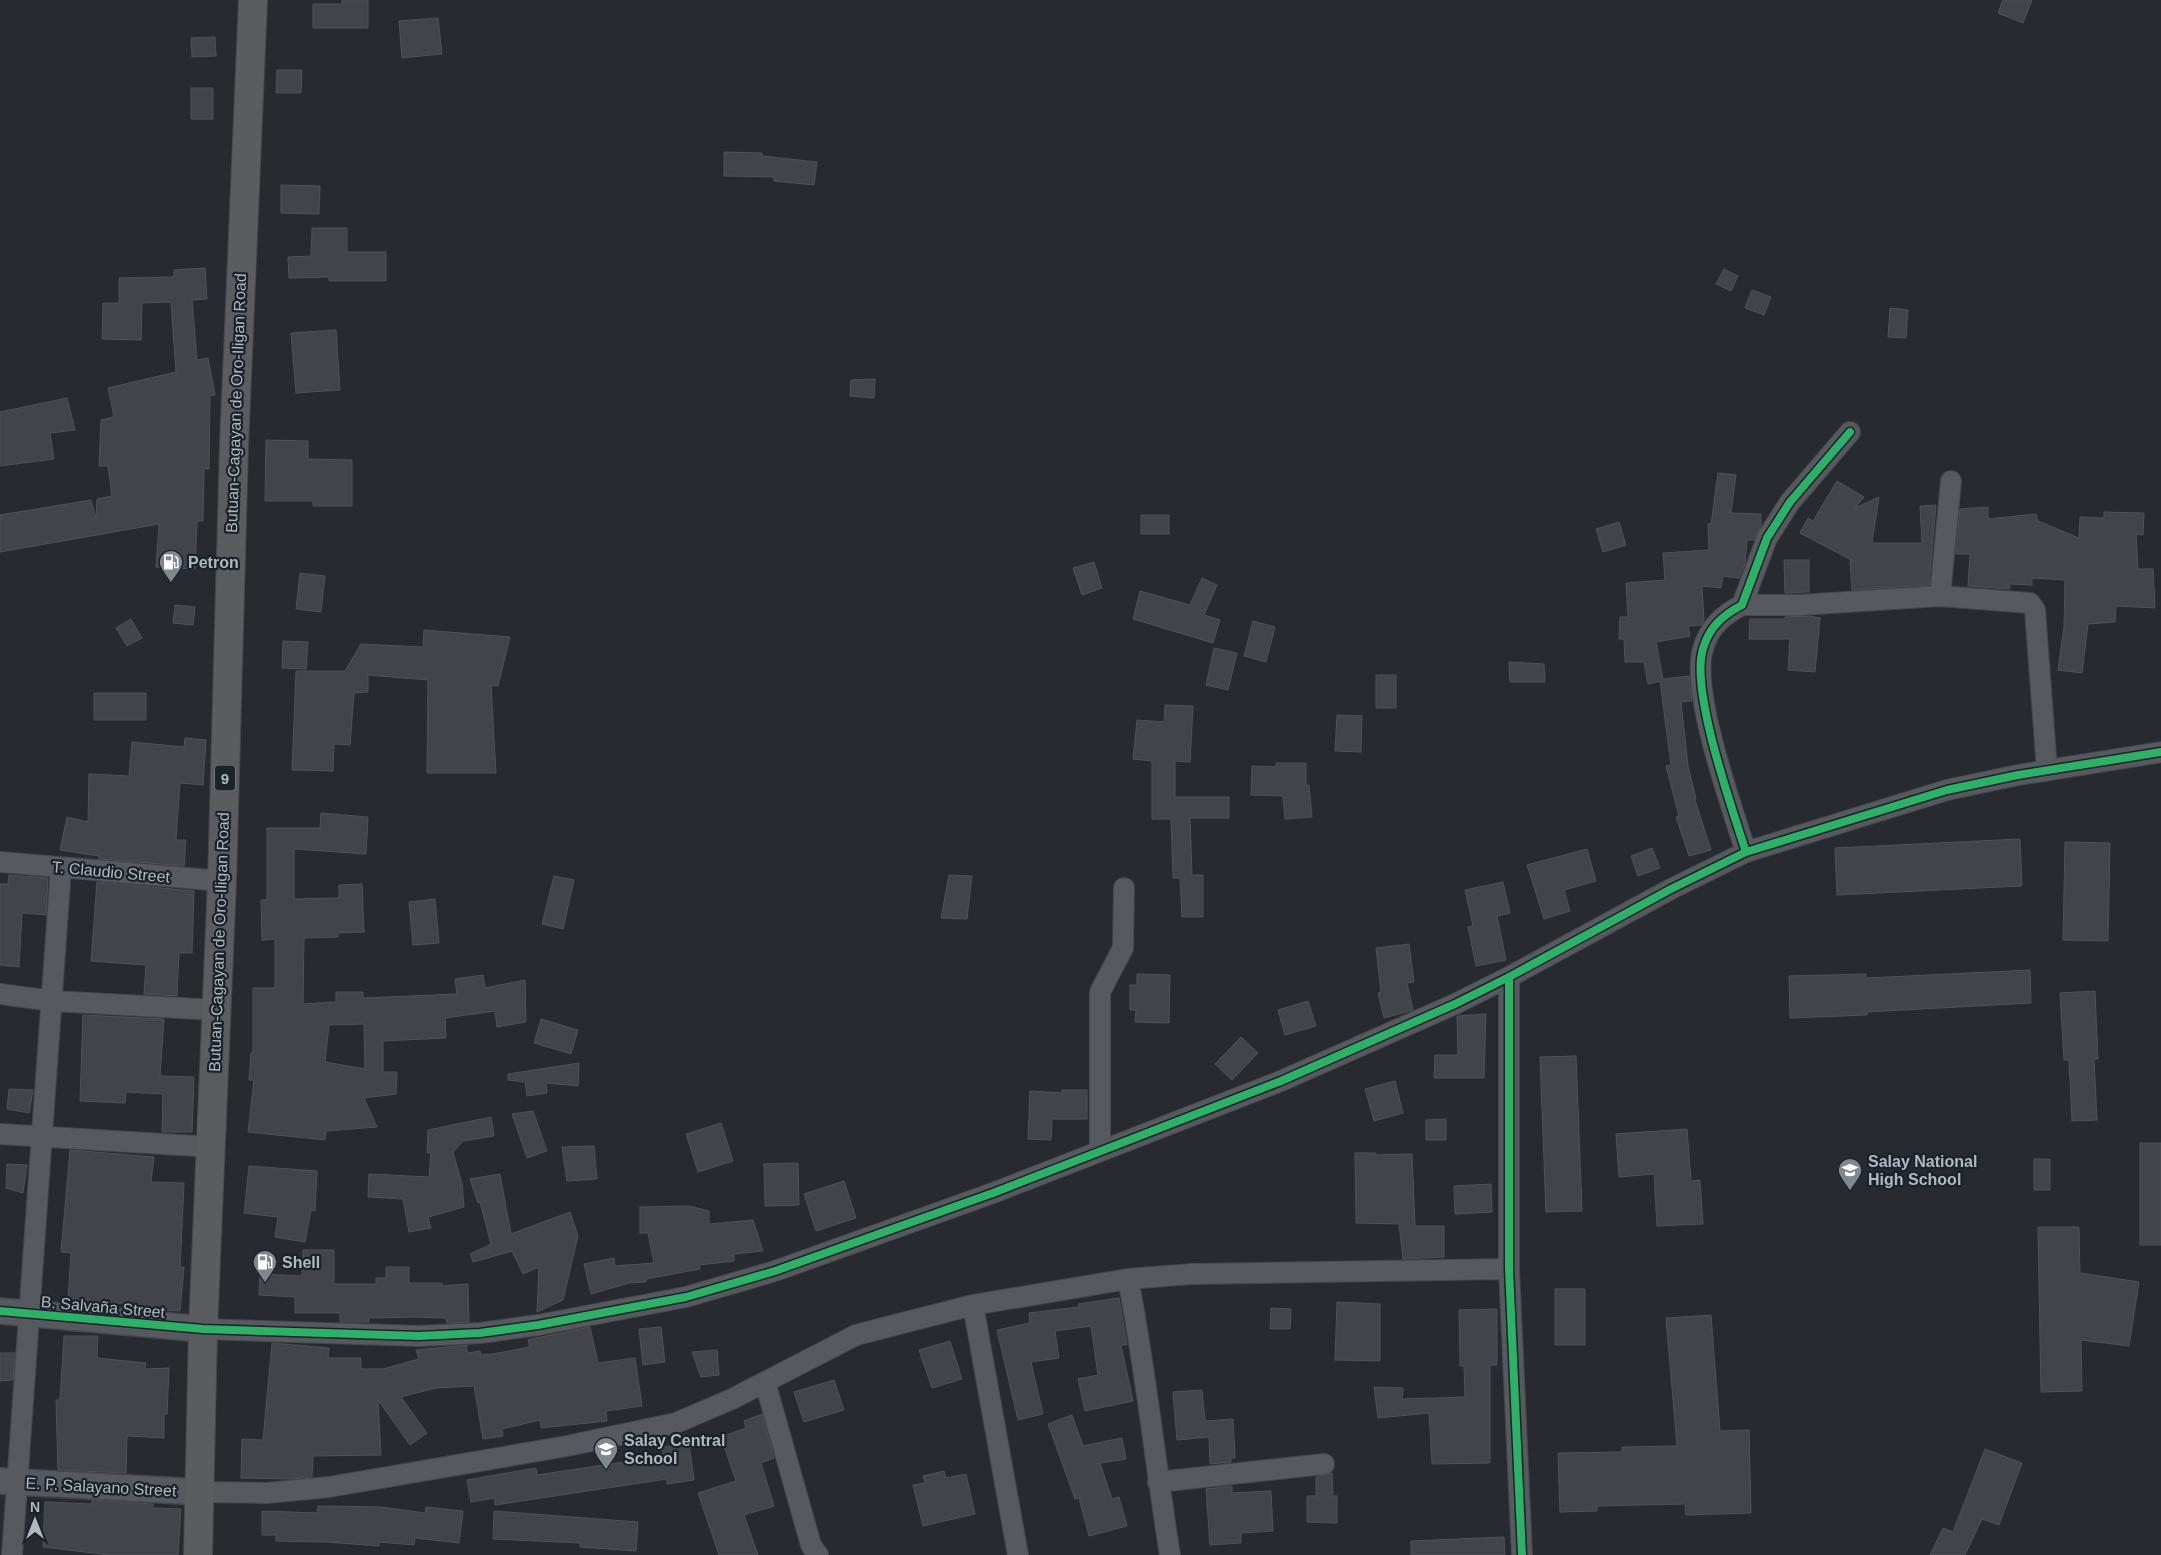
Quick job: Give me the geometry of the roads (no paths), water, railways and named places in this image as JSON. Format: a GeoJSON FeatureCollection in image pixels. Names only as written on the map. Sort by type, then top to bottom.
{"type":"FeatureCollection","features":[{"type":"Feature","properties":{"kind":"highway","name":"Butuan-Cagayan de Oro-Iligan Road"},"geometry":{"type":"LineString","coordinates":[[198,1555],[201,1492],[203,1330],[222,881],[234,456],[253,0]]}},
{"type":"Feature","properties":{"kind":"street"},"geometry":{"type":"LineString","coordinates":[[1742,605],[1766,538],[1790,502],[1850,432]]}},
{"type":"Feature","properties":{"kind":"street"},"geometry":{"type":"LineString","coordinates":[[1940,596],[1951,481]]}},
{"type":"Feature","properties":{"kind":"street"},"geometry":{"type":"LineString","coordinates":[[1746,852],[1711,734],[1700,662],[1703,647],[1715,625],[1725,614],[1742,605],[1800,605],[1940,596],[2024,601],[2033,606],[2047,770]]}},
{"type":"Feature","properties":{"kind":"street"},"geometry":{"type":"LineString","coordinates":[[203,1330],[419,1336],[480,1332],[538,1325],[686,1297],[784,1268],[993,1193],[1281,1081],[1455,1004],[1509,977],[1670,889],[1746,852],[1947,790],[2047,770],[2161,752]]}},
{"type":"Feature","properties":{"kind":"street","name":"T. Claudio Street"},"geometry":{"type":"LineString","coordinates":[[0,862],[222,881]]}},
{"type":"Feature","properties":{"kind":"street"},"geometry":{"type":"LineString","coordinates":[[12,1555],[9,1482],[30,1314],[44,1138],[61,868]]}},
{"type":"Feature","properties":{"kind":"street"},"geometry":{"type":"LineString","coordinates":[[1100,1150],[1100,992],[1123,948],[1124,888]]}},
{"type":"Feature","properties":{"kind":"street"},"geometry":{"type":"LineString","coordinates":[[1509,977],[1509,1269],[1522,1555]]}},
{"type":"Feature","properties":{"kind":"street"},"geometry":{"type":"LineString","coordinates":[[0,994],[52,1001],[217,1010]]}},
{"type":"Feature","properties":{"kind":"street"},"geometry":{"type":"LineString","coordinates":[[0,1134],[212,1147]]}},
{"type":"Feature","properties":{"kind":"street"},"geometry":{"type":"LineString","coordinates":[[201,1492],[267,1493],[329,1487],[567,1446],[676,1422],[732,1399],[856,1335],[973,1305],[1128,1279],[1191,1274],[1509,1269]]}},
{"type":"Feature","properties":{"kind":"street"},"geometry":{"type":"LineString","coordinates":[[1128,1279],[1143,1356],[1158,1482],[1170,1555]]}},
{"type":"Feature","properties":{"kind":"street"},"geometry":{"type":"LineString","coordinates":[[973,1305],[1018,1555]]}},
{"type":"Feature","properties":{"kind":"street","name":"B. Salvaña Street"},"geometry":{"type":"LineString","coordinates":[[0,1311],[203,1330]]}},
{"type":"Feature","properties":{"kind":"street"},"geometry":{"type":"LineString","coordinates":[[765,1382],[811,1545],[818,1555]]}},
{"type":"Feature","properties":{"kind":"street"},"geometry":{"type":"LineString","coordinates":[[1158,1482],[1324,1464]]}},
{"type":"Feature","properties":{"kind":"street","name":"E. P. Salayano Street"},"geometry":{"type":"LineString","coordinates":[[9,1482],[201,1492]]}},
{"type":"Feature","properties":{"kind":"place","name":"Petron"},"geometry":{"type":"Point","coordinates":[171,583]}},
{"type":"Feature","properties":{"kind":"place","name":"Salay National High School"},"geometry":{"type":"Point","coordinates":[1850,1191]}},
{"type":"Feature","properties":{"kind":"place","name":"Shell"},"geometry":{"type":"Point","coordinates":[265,1283]}},
{"type":"Feature","properties":{"kind":"place","name":"Salay Central School"},"geometry":{"type":"Point","coordinates":[606,1470]}}]}
